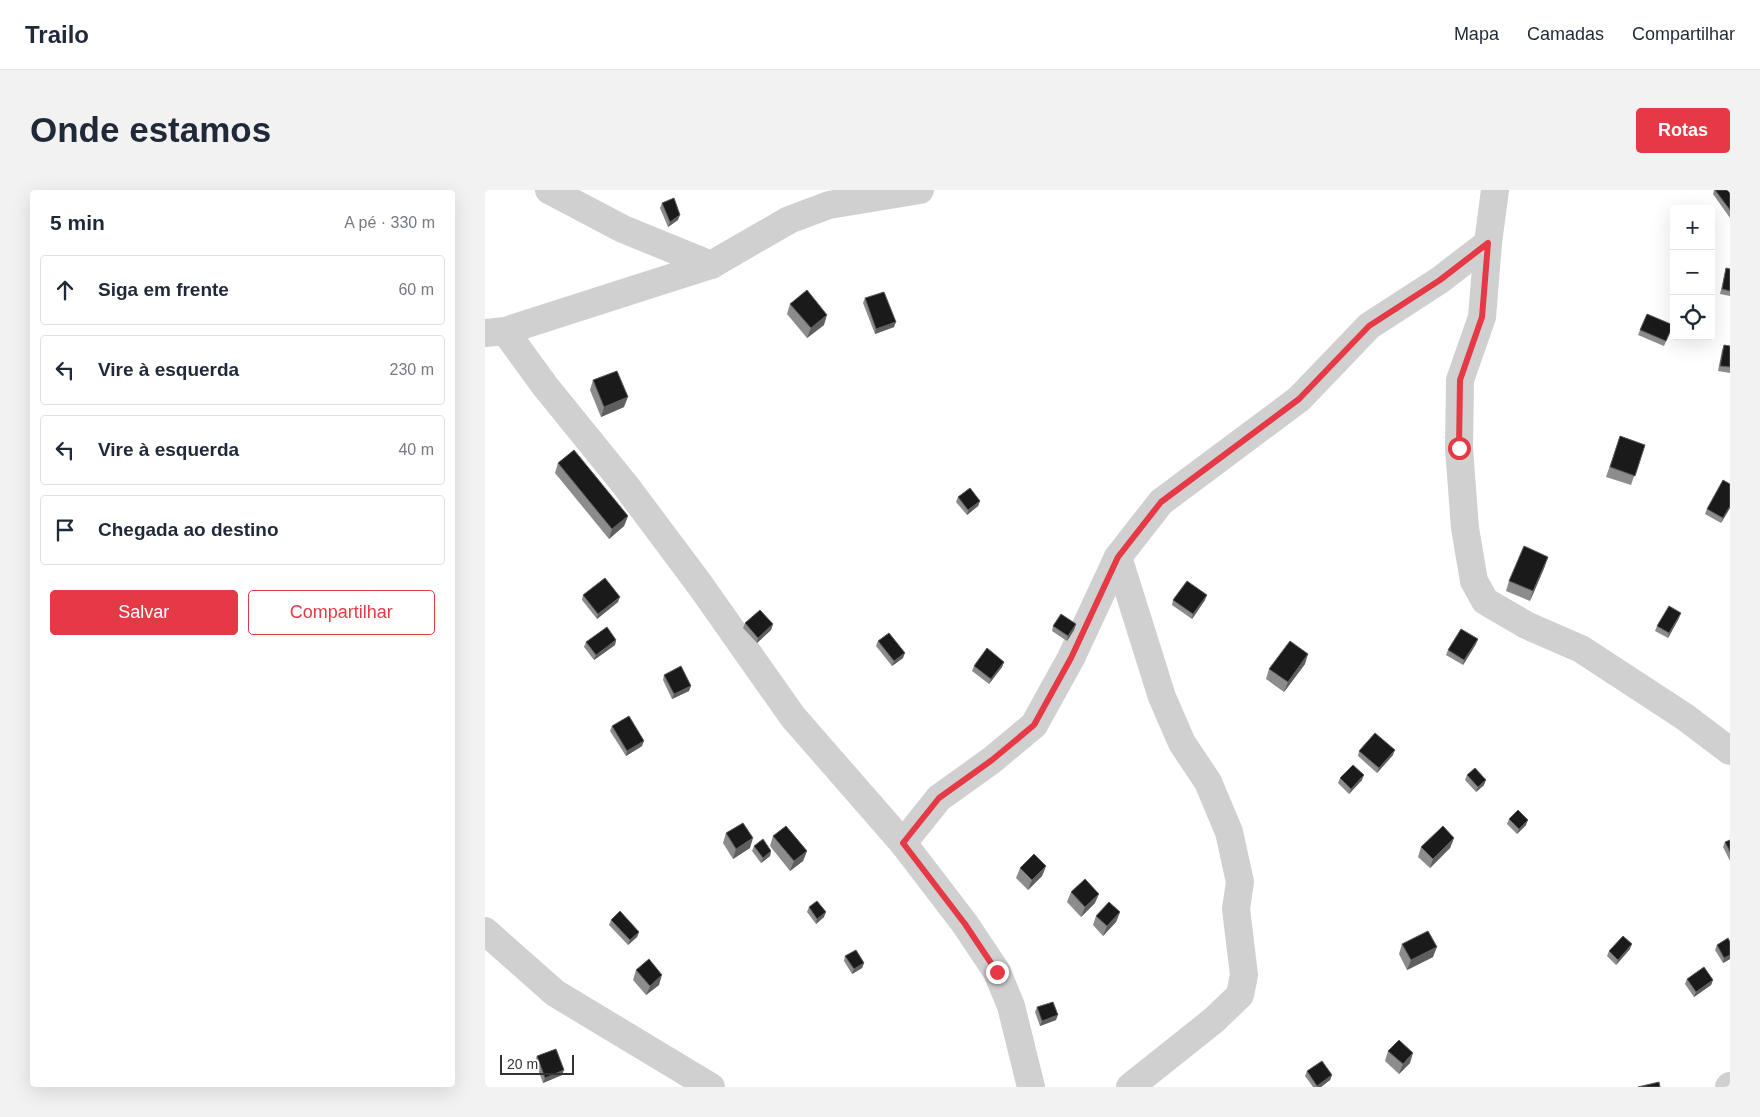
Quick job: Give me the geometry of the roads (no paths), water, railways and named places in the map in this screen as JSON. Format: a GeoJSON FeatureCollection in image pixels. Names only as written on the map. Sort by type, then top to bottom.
{"type":"FeatureCollection","features":[{"type":"Feature","properties":{"kind":"street"},"geometry":{"type":"LineString","coordinates":[[549,190],[623,229],[711,265]]}},
{"type":"Feature","properties":{"kind":"street"},"geometry":{"type":"LineString","coordinates":[[920,190],[829,205],[789,220],[711,265],[495,332],[545,386],[626,486],[793,717],[903,843],[965,924],[997,972],[1011,1006],[1031,1087]]}},
{"type":"Feature","properties":{"kind":"street"},"geometry":{"type":"LineString","coordinates":[[1495,190],[1488,243],[1482,317],[1460,380],[1461,468],[1465,528],[1474,581],[1485,601],[1525,625],[1581,649],[1685,717],[1730,751]]}},
{"type":"Feature","properties":{"kind":"street"},"geometry":{"type":"LineString","coordinates":[[903,843],[939,798],[992,760],[1034,725],[1071,658],[1118,557],[1161,502],[1299,399],[1369,326],[1440,280],[1488,243]]}},
{"type":"Feature","properties":{"kind":"street"},"geometry":{"type":"LineString","coordinates":[[1118,557],[1162,698],[1182,743],[1208,782],[1229,832],[1240,882],[1237,909],[1244,976],[1240,995],[1214,1020],[1130,1087]]}},
{"type":"Feature","properties":{"kind":"street"},"geometry":{"type":"LineString","coordinates":[[485,931],[555,993],[711,1087]]}}]}
